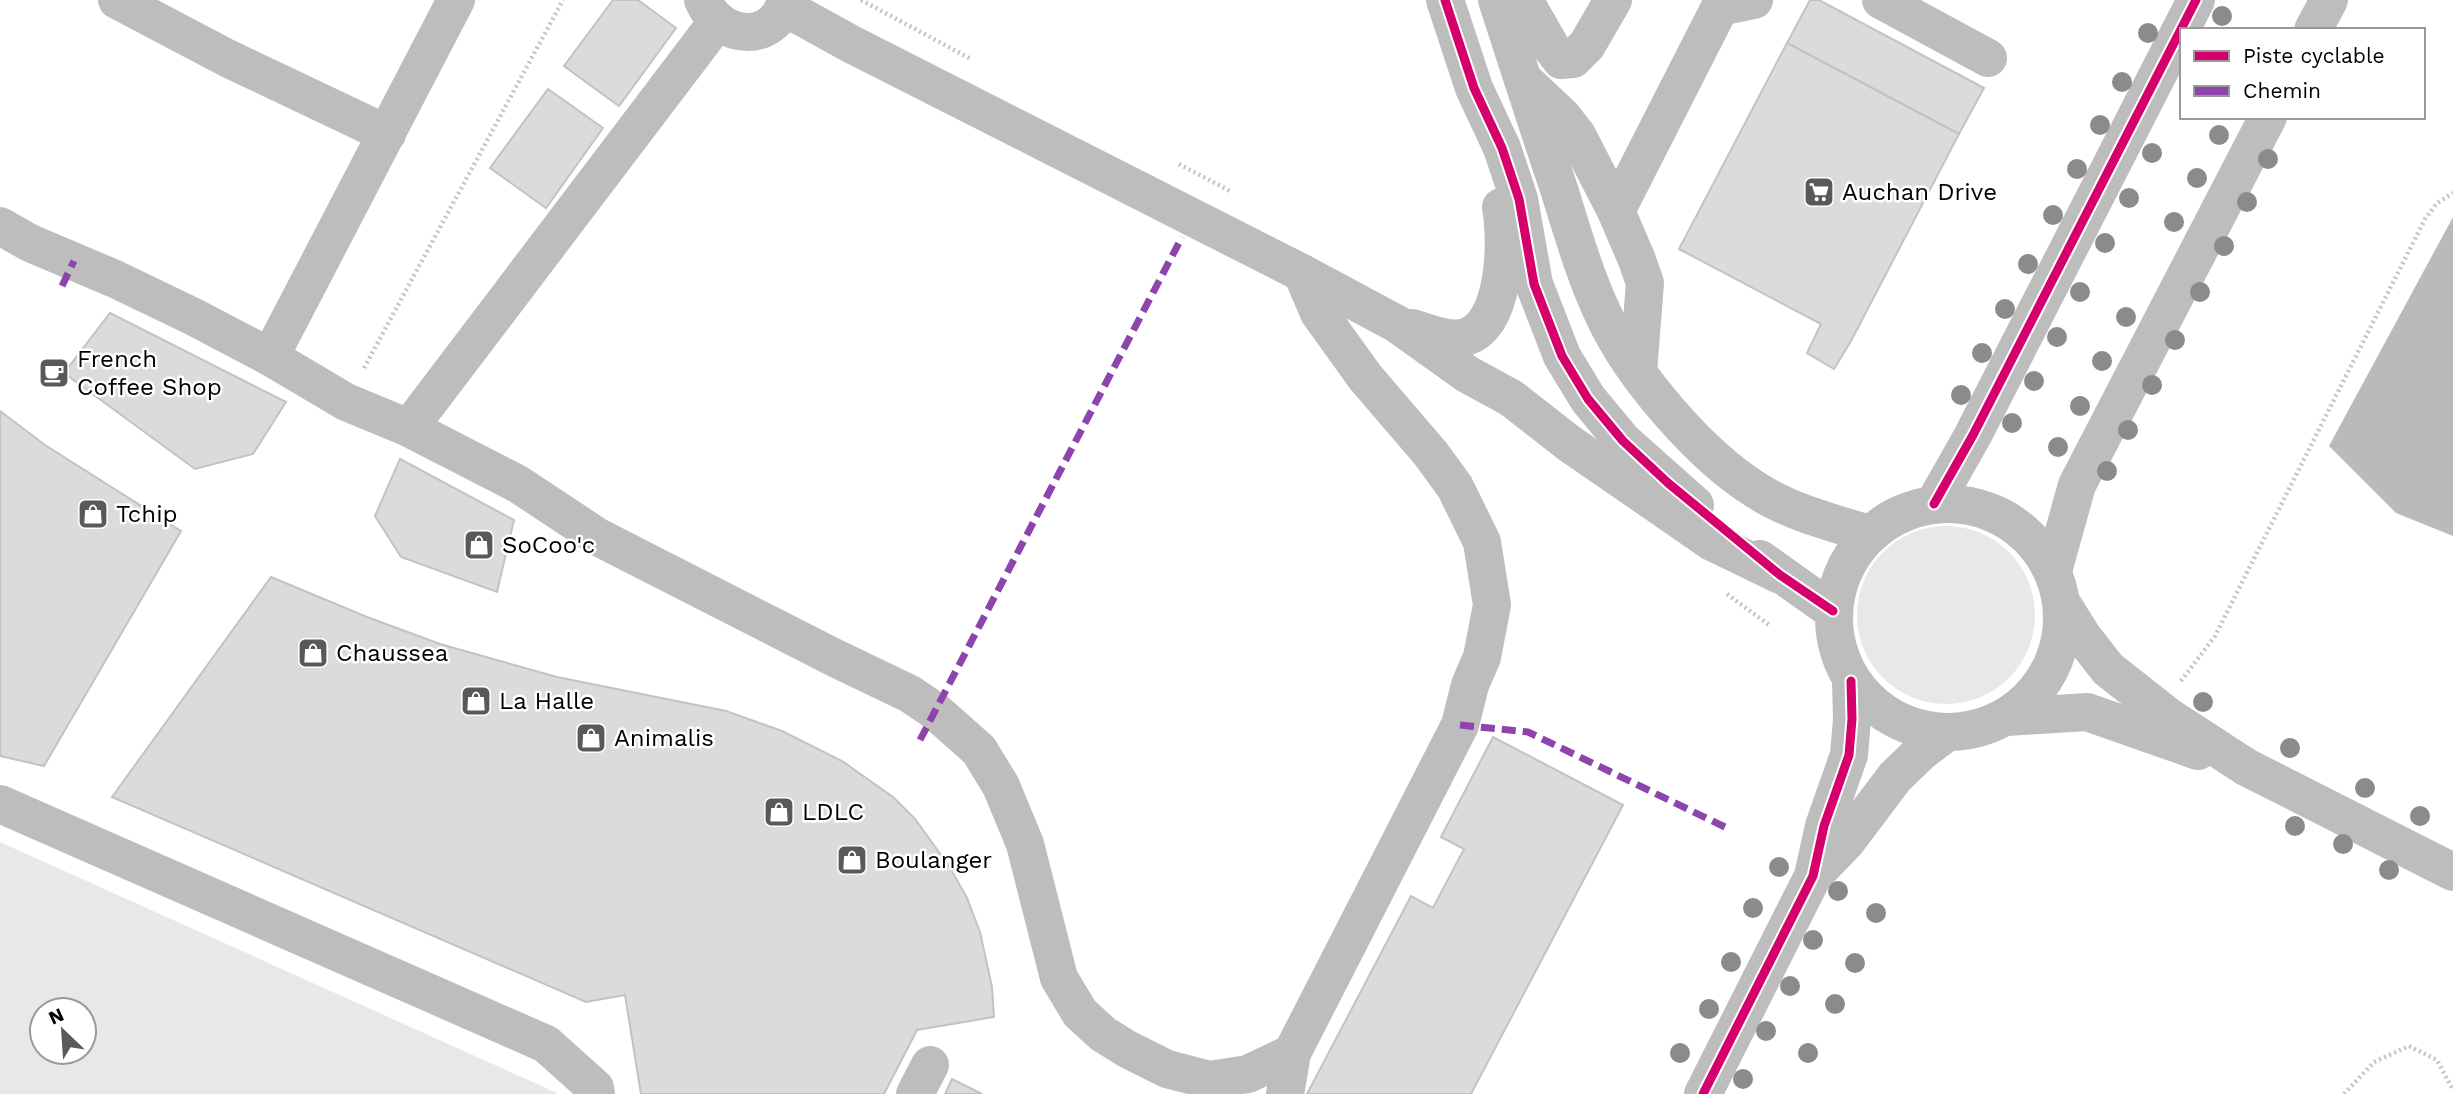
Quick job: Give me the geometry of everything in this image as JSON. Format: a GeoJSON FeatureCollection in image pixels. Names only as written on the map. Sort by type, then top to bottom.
{"type":"FeatureCollection","features":[{"type":"Feature","properties":{"kind":"street"},"geometry":{"type":"LineString","coordinates":[[117,0],[227,58],[387,134]]}},
{"type":"Feature","properties":{"kind":"street"},"geometry":{"type":"LineString","coordinates":[[270,357],[456,0]]}},
{"type":"Feature","properties":{"kind":"street"},"geometry":{"type":"LineString","coordinates":[[1397,324],[1456,338],[1468,336],[1484,326],[1494,311],[1499,286],[1503,219],[1474,88],[1445,0]]}},
{"type":"Feature","properties":{"kind":"street"},"geometry":{"type":"LineString","coordinates":[[1497,0],[1585,271],[1605,318],[1638,372],[1679,424],[1720,464],[1756,491],[1792,510],[1869,534]]}},
{"type":"Feature","properties":{"kind":"street"},"geometry":{"type":"LineString","coordinates":[[1524,0],[1561,60],[1573,59],[1587,45],[1613,0]]}},
{"type":"Feature","properties":{"kind":"street"},"geometry":{"type":"LineString","coordinates":[[1616,211],[1720,7],[1754,0]]}},
{"type":"Feature","properties":{"kind":"street"},"geometry":{"type":"LineString","coordinates":[[1881,0],[1988,58]]}},
{"type":"Feature","properties":{"kind":"street"},"geometry":{"type":"LineString","coordinates":[[2182,28],[2196,0]]}},
{"type":"Feature","properties":{"kind":"street"},"geometry":{"type":"LineString","coordinates":[[2315,28],[2329,0]]}},
{"type":"Feature","properties":{"kind":"street"},"geometry":{"type":"LineString","coordinates":[[409,428],[710,11],[729,30],[755,31],[777,18],[785,4],[850,44],[1302,273],[1397,324],[1467,374],[1511,398],[1570,444],[1712,541],[1780,575]]}},
{"type":"Feature","properties":{"kind":"street"},"geometry":{"type":"LineString","coordinates":[[1934,503],[1973,435],[2180,31]]}},
{"type":"Feature","properties":{"kind":"street"},"geometry":{"type":"LineString","coordinates":[[1523,79],[1562,116],[1577,135],[1616,211],[1646,283],[1638,372]]}},
{"type":"Feature","properties":{"kind":"street"},"geometry":{"type":"LineString","coordinates":[[1474,88],[1502,148],[1519,199],[1534,284],[1562,356],[1588,399],[1623,441],[1668,483],[1780,575],[1833,611]]}},
{"type":"Feature","properties":{"kind":"street"},"geometry":{"type":"LineString","coordinates":[[2267,119],[2077,485],[2058,588],[2062,638],[2052,670],[2032,696],[2007,717],[1978,729],[1946,733],[1910,727],[1877,709],[1851,681],[1836,648],[1833,611],[1838,583],[1851,557],[1869,534],[1899,514],[1934,503],[1971,505],[2005,518],[2033,541],[2058,588],[2083,637],[2108,669],[2169,717],[2246,766],[2453,872]]}},
{"type":"Feature","properties":{"kind":"street"},"geometry":{"type":"LineString","coordinates":[[0,226],[30,243],[115,279],[194,317],[270,357],[346,402],[409,428],[518,484],[598,537],[832,657],[911,694],[935,711],[979,750],[1001,786],[1025,844],[1059,978],[1080,1013],[1103,1034],[1167,1069],[1209,1080],[1248,1074],[1292,1053]]}},
{"type":"Feature","properties":{"kind":"street"},"geometry":{"type":"LineString","coordinates":[[1285,1094],[1292,1053],[1460,725],[1466,697],[1482,657],[1492,605],[1482,542],[1455,487],[1366,377],[1319,313],[1302,273]]}},
{"type":"Feature","properties":{"kind":"street"},"geometry":{"type":"LineString","coordinates":[[1703,1094],[1813,876],[1824,826],[1849,755],[1851,681]]}},
{"type":"Feature","properties":{"kind":"street"},"geometry":{"type":"LineString","coordinates":[[2007,717],[2087,712],[2246,766]]}},
{"type":"Feature","properties":{"kind":"street"},"geometry":{"type":"LineString","coordinates":[[1813,876],[1846,842],[1895,777],[1946,733]]}},
{"type":"Feature","properties":{"kind":"street"},"geometry":{"type":"LineString","coordinates":[[0,804],[546,1044],[595,1088],[596,1094]]}},
{"type":"Feature","properties":{"kind":"path"},"geometry":{"type":"LineString","coordinates":[[346,402],[563,0]]}},
{"type":"Feature","properties":{"kind":"path"},"geometry":{"type":"LineString","coordinates":[[2179,684],[2215,636],[2425,219],[2437,203],[2453,193]]}},
{"type":"Feature","properties":{"kind":"path"},"geometry":{"type":"LineString","coordinates":[[2344,1094],[2374,1062],[2409,1046],[2437,1060],[2453,1090]]}},
{"type":"Feature","properties":{"kind":"shaded area"},"geometry":{"type":"Polygon","coordinates":[[[2453,217],[2453,536],[2396,513],[2329,446],[2453,217]]]}},
{"type":"Feature","properties":{"kind":"shaded area"},"geometry":{"type":"Polygon","coordinates":[[[1946,526],[1980,533],[2009,552],[2028,581],[2035,615],[2028,649],[2009,678],[1980,697],[1946,704],[1912,697],[1883,678],[1864,649],[1857,615],[1864,581],[1883,552],[1912,533],[1946,526]]]}},
{"type":"Feature","properties":{"kind":"shaded area"},"geometry":{"type":"Polygon","coordinates":[[[0,842],[557,1093],[0,1094],[0,842]]]}},
{"type":"Feature","properties":{"kind":"building"},"geometry":{"type":"Polygon","coordinates":[[[613,0],[638,0],[676,28],[619,106],[564,66],[613,0]]]}},
{"type":"Feature","properties":{"kind":"building"},"geometry":{"type":"Polygon","coordinates":[[[1810,0],[1819,0],[1984,88],[1959,134],[1787,43],[1810,0]]]}},
{"type":"Feature","properties":{"kind":"building","name":"Auchan Drive"},"geometry":{"type":"Polygon","coordinates":[[[1787,43],[1959,134],[1834,369],[1807,353],[1821,324],[1679,249],[1787,43]]]}},
{"type":"Feature","properties":{"kind":"building"},"geometry":{"type":"Polygon","coordinates":[[[548,89],[603,128],[546,208],[490,168],[548,89]]]}},
{"type":"Feature","properties":{"kind":"building"},"geometry":{"type":"Polygon","coordinates":[[[110,313],[286,402],[253,454],[195,469],[64,373],[110,313]]]}},
{"type":"Feature","properties":{"kind":"building"},"geometry":{"type":"Polygon","coordinates":[[[0,411],[45,445],[181,531],[44,766],[0,756],[0,411]]]}},
{"type":"Feature","properties":{"kind":"building"},"geometry":{"type":"Polygon","coordinates":[[[400,459],[514,520],[497,592],[401,557],[375,516],[400,459]]]}},
{"type":"Feature","properties":{"kind":"building"},"geometry":{"type":"Polygon","coordinates":[[[271,577],[440,644],[557,677],[726,711],[782,731],[842,761],[893,797],[915,819],[949,866],[967,898],[980,932],[992,987],[994,1017],[917,1030],[884,1094],[641,1094],[625,995],[586,1002],[112,797],[271,577]]]}},
{"type":"Feature","properties":{"kind":"building"},"geometry":{"type":"Polygon","coordinates":[[[1493,737],[1623,805],[1471,1094],[1307,1094],[1411,896],[1433,908],[1464,849],[1441,837],[1493,737]]]}},
{"type":"Feature","properties":{"kind":"building"},"geometry":{"type":"Polygon","coordinates":[[[952,1079],[982,1094],[945,1094],[952,1079]]]}},
{"type":"Feature","properties":{"kind":"marked path"},"geometry":{"type":"LineString","coordinates":[[920,740],[1182,237]]}},
{"type":"Feature","properties":{"kind":"marked path"},"geometry":{"type":"LineString","coordinates":[[62,286],[74,261]]}},
{"type":"Feature","properties":{"kind":"marked path"},"geometry":{"type":"LineString","coordinates":[[1460,725],[1528,732],[1729,829]]}},
{"type":"Feature","properties":{"kind":"cycle path"},"geometry":{"type":"LineString","coordinates":[[1445,0],[1474,88],[1502,148],[1519,199],[1534,284],[1562,356],[1588,399],[1623,441],[1668,483],[1780,575],[1833,611]]}},
{"type":"Feature","properties":{"kind":"cycle path"},"geometry":{"type":"LineString","coordinates":[[2182,28],[2196,0]]}},
{"type":"Feature","properties":{"kind":"cycle path"},"geometry":{"type":"LineString","coordinates":[[1934,504],[1973,435],[2180,31]]}},
{"type":"Feature","properties":{"kind":"cycle path"},"geometry":{"type":"LineString","coordinates":[[1703,1094],[1813,876],[1824,826],[1849,755],[1851,681]]}},
{"type":"Feature","properties":{"kind":"place","name":"Auchan Drive"},"geometry":{"type":"Point","coordinates":[1819,192]}},
{"type":"Feature","properties":{"kind":"place","name":"French Coffee Shop"},"geometry":{"type":"Point","coordinates":[54,373]}},
{"type":"Feature","properties":{"kind":"place","name":"Tchip"},"geometry":{"type":"Point","coordinates":[93,514]}},
{"type":"Feature","properties":{"kind":"place","name":"SoCoo'c"},"geometry":{"type":"Point","coordinates":[479,545]}},
{"type":"Feature","properties":{"kind":"place","name":"Chaussea"},"geometry":{"type":"Point","coordinates":[313,653]}},
{"type":"Feature","properties":{"kind":"place","name":"La Halle"},"geometry":{"type":"Point","coordinates":[476,701]}},
{"type":"Feature","properties":{"kind":"place","name":"Animalis"},"geometry":{"type":"Point","coordinates":[591,738]}},
{"type":"Feature","properties":{"kind":"place","name":"LDLC"},"geometry":{"type":"Point","coordinates":[779,812]}},
{"type":"Feature","properties":{"kind":"place","name":"Boulanger"},"geometry":{"type":"Point","coordinates":[852,860]}}]}
